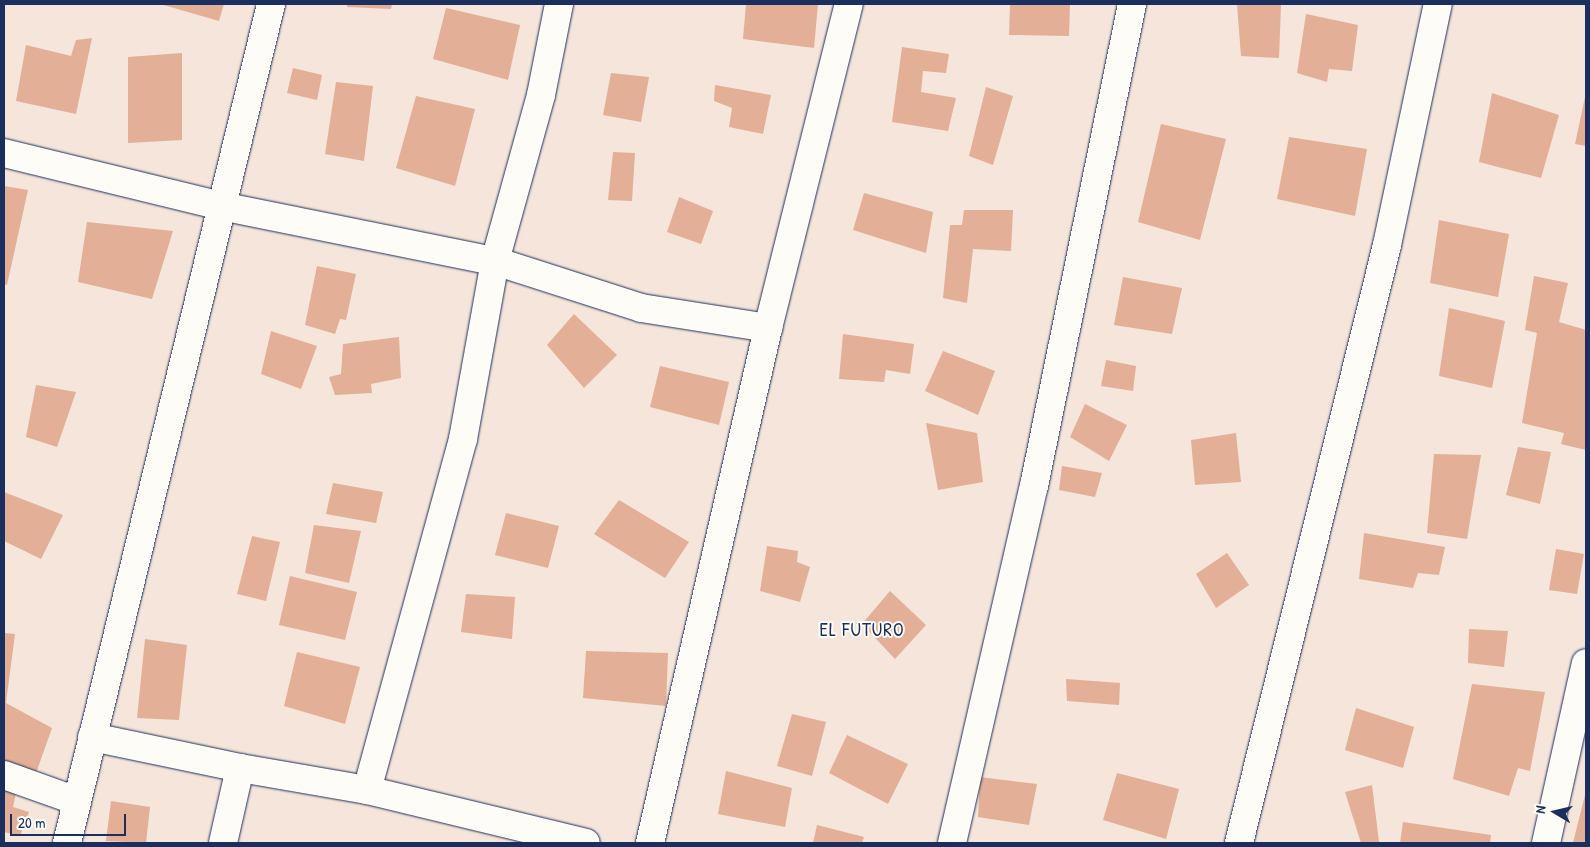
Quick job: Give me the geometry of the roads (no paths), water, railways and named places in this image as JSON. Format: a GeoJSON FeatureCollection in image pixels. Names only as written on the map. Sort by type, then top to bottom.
{"type":"FeatureCollection","features":[{"type":"Feature","properties":{"kind":"street"},"geometry":{"type":"LineString","coordinates":[[66,843],[271,4]]}},
{"type":"Feature","properties":{"kind":"street"},"geometry":{"type":"LineString","coordinates":[[367,790],[464,439],[495,261],[541,95],[558,4]]}},
{"type":"Feature","properties":{"kind":"street"},"geometry":{"type":"LineString","coordinates":[[650,843],[768,328],[849,4]]}},
{"type":"Feature","properties":{"kind":"street"},"geometry":{"type":"LineString","coordinates":[[952,843],[1034,486],[1132,4]]}},
{"type":"Feature","properties":{"kind":"street"},"geometry":{"type":"LineString","coordinates":[[1239,843],[1387,245],[1438,4]]}},
{"type":"Feature","properties":{"kind":"street"},"geometry":{"type":"LineString","coordinates":[[4,154],[221,206],[495,261],[641,308],[768,328]]}},
{"type":"Feature","properties":{"kind":"street"},"geometry":{"type":"LineString","coordinates":[[1546,843],[1586,663]]}},
{"type":"Feature","properties":{"kind":"street"},"geometry":{"type":"LineString","coordinates":[[92,737],[240,768],[367,790],[586,843]]}},
{"type":"Feature","properties":{"kind":"street"},"geometry":{"type":"LineString","coordinates":[[223,843],[240,768]]}},
{"type":"Feature","properties":{"kind":"street"},"geometry":{"type":"LineString","coordinates":[[4,775],[77,801]]}},
{"type":"Feature","properties":{"kind":"district","name":"EL FUTURO"},"geometry":{"type":"Point","coordinates":[862,630]}}]}
